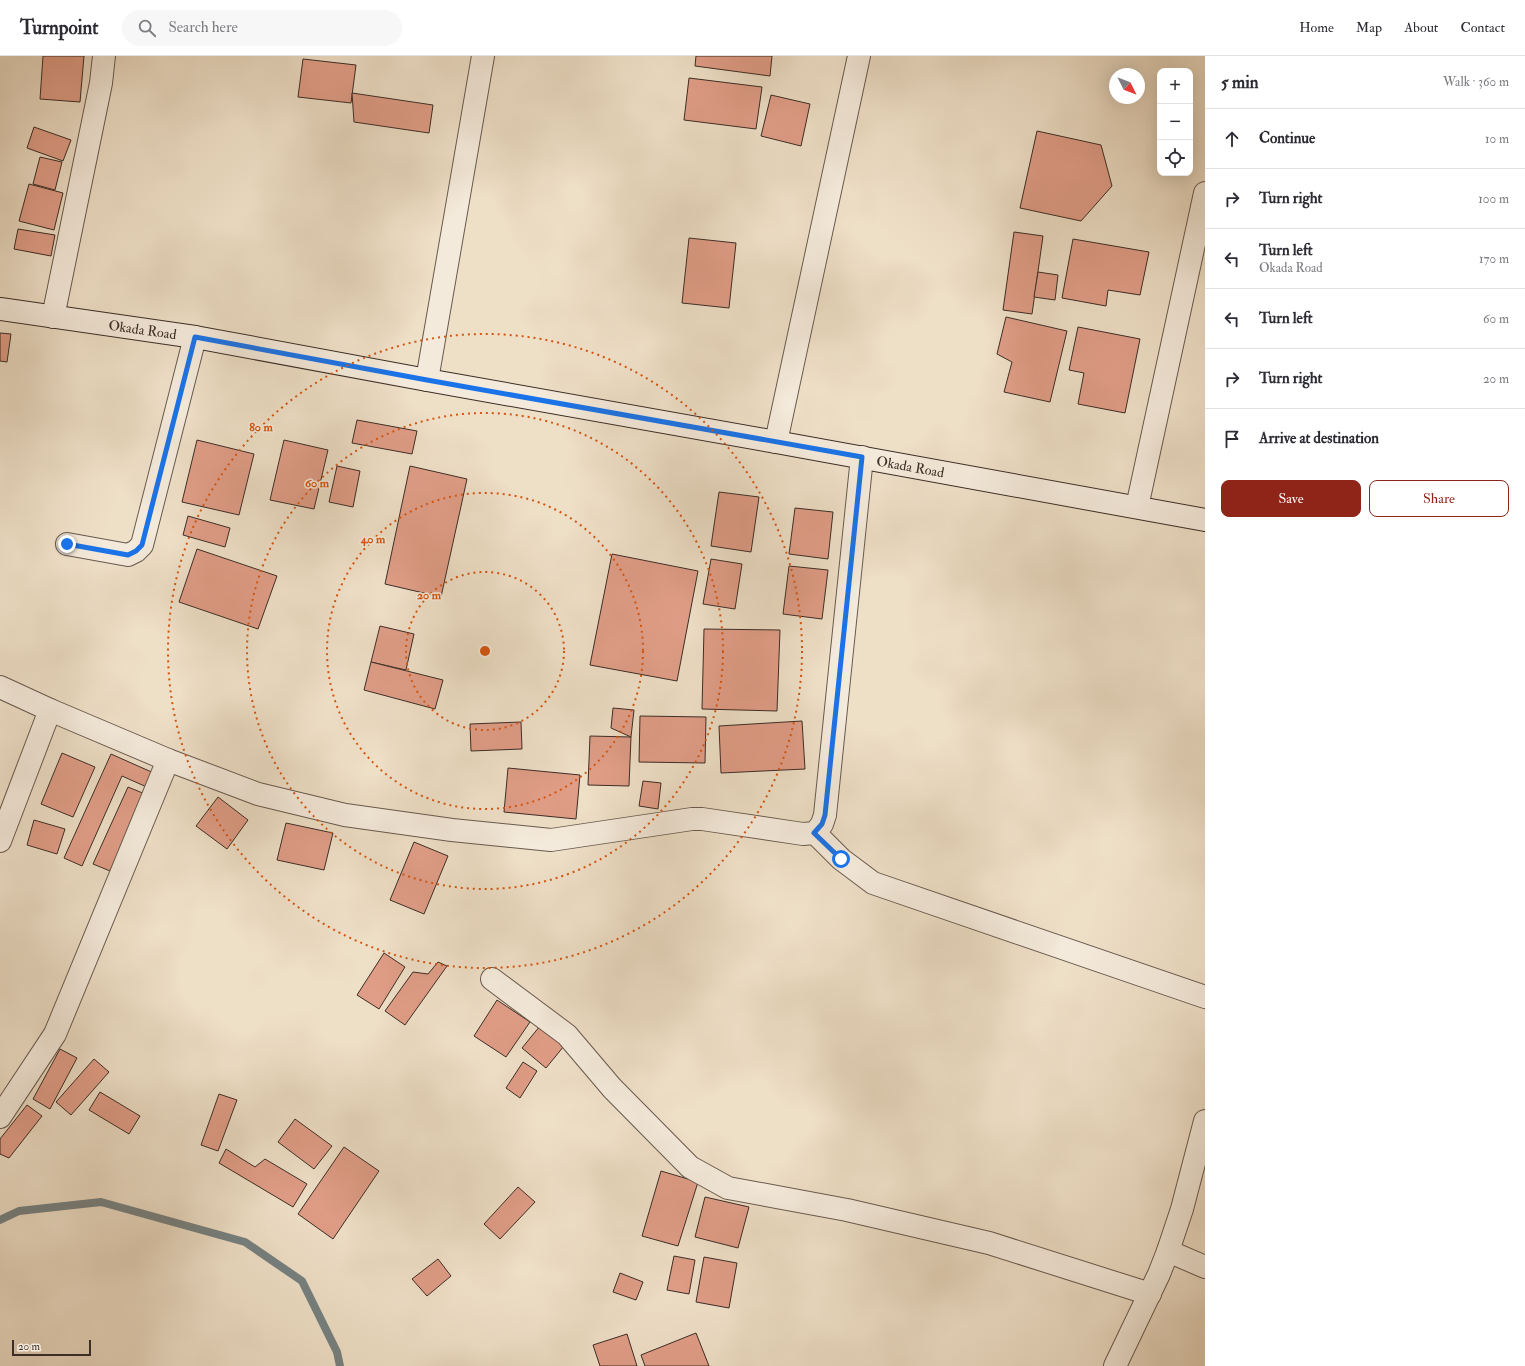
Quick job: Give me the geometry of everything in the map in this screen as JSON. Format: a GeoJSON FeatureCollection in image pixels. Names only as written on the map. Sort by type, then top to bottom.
{"type":"FeatureCollection","features":[{"type":"Feature","properties":{"kind":"street"},"geometry":{"type":"LineString","coordinates":[[53,317],[99,90],[104,56]]}},
{"type":"Feature","properties":{"kind":"street"},"geometry":{"type":"LineString","coordinates":[[427,380],[483,56]]}},
{"type":"Feature","properties":{"kind":"street"},"geometry":{"type":"LineString","coordinates":[[776,442],[859,56]]}},
{"type":"Feature","properties":{"kind":"street"},"geometry":{"type":"LineString","coordinates":[[1137,508],[1205,193]]}},
{"type":"Feature","properties":{"kind":"street","name":"Okada Road"},"geometry":{"type":"LineString","coordinates":[[0,309],[195,337],[1205,520]]}},
{"type":"Feature","properties":{"kind":"street"},"geometry":{"type":"LineString","coordinates":[[67,544],[128,555],[136,551],[142,545],[195,337]]}},
{"type":"Feature","properties":{"kind":"street"},"geometry":{"type":"LineString","coordinates":[[0,687],[168,760],[258,794],[345,815],[452,830],[551,840],[692,819],[702,819],[804,834],[814,833],[822,824],[825,815],[862,457]]}},
{"type":"Feature","properties":{"kind":"street"},"geometry":{"type":"LineString","coordinates":[[0,841],[50,710]]}},
{"type":"Feature","properties":{"kind":"street"},"geometry":{"type":"LineString","coordinates":[[0,1117],[54,1034],[168,760]]}},
{"type":"Feature","properties":{"kind":"street"},"geometry":{"type":"LineString","coordinates":[[814,833],[841,859],[873,883],[1205,997]]}},
{"type":"Feature","properties":{"kind":"street"},"geometry":{"type":"LineString","coordinates":[[492,979],[567,1035],[612,1088],[690,1167],[728,1188],[847,1210],[989,1243],[1150,1294]]}},
{"type":"Feature","properties":{"kind":"street"},"geometry":{"type":"LineString","coordinates":[[1115,1366],[1150,1294],[1168,1251],[1182,1209],[1205,1121]]}},
{"type":"Feature","properties":{"kind":"street"},"geometry":{"type":"LineString","coordinates":[[1168,1251],[1205,1267]]}},
{"type":"Feature","properties":{"kind":"building"},"geometry":{"type":"Polygon","coordinates":[[[43,56],[84,56],[80,102],[40,99],[43,56]]]}},
{"type":"Feature","properties":{"kind":"building"},"geometry":{"type":"Polygon","coordinates":[[[696,56],[772,56],[770,76],[695,66],[696,56]]]}},
{"type":"Feature","properties":{"kind":"building"},"geometry":{"type":"Polygon","coordinates":[[[303,59],[356,65],[351,103],[298,97],[303,59]]]}},
{"type":"Feature","properties":{"kind":"building"},"geometry":{"type":"Polygon","coordinates":[[[689,78],[762,87],[756,129],[684,120],[689,78]]]}},
{"type":"Feature","properties":{"kind":"building"},"geometry":{"type":"Polygon","coordinates":[[[352,93],[433,105],[429,133],[354,122],[352,93]]]}},
{"type":"Feature","properties":{"kind":"building"},"geometry":{"type":"Polygon","coordinates":[[[771,95],[810,104],[801,146],[761,136],[771,95]]]}},
{"type":"Feature","properties":{"kind":"building"},"geometry":{"type":"Polygon","coordinates":[[[34,127],[71,140],[63,161],[27,148],[34,127]]]}},
{"type":"Feature","properties":{"kind":"building"},"geometry":{"type":"Polygon","coordinates":[[[1037,131],[1101,145],[1112,186],[1081,221],[1020,208],[1037,131]]]}},
{"type":"Feature","properties":{"kind":"building"},"geometry":{"type":"Polygon","coordinates":[[[40,157],[62,162],[55,190],[33,184],[40,157]]]}},
{"type":"Feature","properties":{"kind":"building"},"geometry":{"type":"Polygon","coordinates":[[[29,184],[63,193],[54,230],[19,221],[29,184]]]}},
{"type":"Feature","properties":{"kind":"building"},"geometry":{"type":"Polygon","coordinates":[[[18,229],[55,235],[51,256],[14,249],[18,229]]]}},
{"type":"Feature","properties":{"kind":"building"},"geometry":{"type":"Polygon","coordinates":[[[1014,232],[1043,236],[1032,314],[1003,310],[1014,232]]]}},
{"type":"Feature","properties":{"kind":"building"},"geometry":{"type":"Polygon","coordinates":[[[689,238],[736,243],[729,308],[682,303],[689,238]]]}},
{"type":"Feature","properties":{"kind":"building"},"geometry":{"type":"Polygon","coordinates":[[[1073,239],[1149,252],[1140,295],[1108,290],[1106,306],[1062,298],[1073,239]]]}},
{"type":"Feature","properties":{"kind":"building"},"geometry":{"type":"Polygon","coordinates":[[[1038,272],[1058,275],[1055,300],[1034,297],[1038,272]]]}},
{"type":"Feature","properties":{"kind":"building"},"geometry":{"type":"Polygon","coordinates":[[[1006,317],[1067,331],[1050,402],[1004,392],[1012,362],[997,354],[1006,317]]]}},
{"type":"Feature","properties":{"kind":"building"},"geometry":{"type":"Polygon","coordinates":[[[1078,327],[1140,339],[1125,413],[1078,404],[1084,373],[1069,370],[1078,327]]]}},
{"type":"Feature","properties":{"kind":"building"},"geometry":{"type":"Polygon","coordinates":[[[0,333],[11,334],[7,362],[0,361],[0,333]]]}},
{"type":"Feature","properties":{"kind":"building"},"geometry":{"type":"Polygon","coordinates":[[[357,420],[417,431],[412,454],[352,443],[357,420]]]}},
{"type":"Feature","properties":{"kind":"building"},"geometry":{"type":"Polygon","coordinates":[[[197,440],[254,454],[239,515],[182,502],[197,440]]]}},
{"type":"Feature","properties":{"kind":"building"},"geometry":{"type":"Polygon","coordinates":[[[284,440],[328,450],[314,509],[270,500],[284,440]]]}},
{"type":"Feature","properties":{"kind":"building"},"geometry":{"type":"Polygon","coordinates":[[[337,466],[360,471],[353,507],[329,502],[337,466]]]}},
{"type":"Feature","properties":{"kind":"building"},"geometry":{"type":"Polygon","coordinates":[[[410,466],[467,479],[441,597],[385,584],[410,466]]]}},
{"type":"Feature","properties":{"kind":"building"},"geometry":{"type":"Polygon","coordinates":[[[719,492],[759,497],[751,552],[711,546],[719,492]]]}},
{"type":"Feature","properties":{"kind":"building"},"geometry":{"type":"Polygon","coordinates":[[[795,508],[833,512],[828,559],[789,554],[795,508]]]}},
{"type":"Feature","properties":{"kind":"building"},"geometry":{"type":"Polygon","coordinates":[[[188,516],[230,528],[225,547],[183,535],[188,516]]]}},
{"type":"Feature","properties":{"kind":"building"},"geometry":{"type":"Polygon","coordinates":[[[197,549],[277,576],[258,629],[179,602],[197,549]]]}},
{"type":"Feature","properties":{"kind":"building"},"geometry":{"type":"Polygon","coordinates":[[[612,554],[698,571],[677,681],[590,665],[612,554]]]}},
{"type":"Feature","properties":{"kind":"building"},"geometry":{"type":"Polygon","coordinates":[[[711,559],[742,564],[735,609],[703,604],[711,559]]]}},
{"type":"Feature","properties":{"kind":"building"},"geometry":{"type":"Polygon","coordinates":[[[789,566],[828,570],[822,619],[783,614],[789,566]]]}},
{"type":"Feature","properties":{"kind":"building"},"geometry":{"type":"Polygon","coordinates":[[[380,626],[414,634],[406,670],[371,662],[380,626]]]}},
{"type":"Feature","properties":{"kind":"building"},"geometry":{"type":"Polygon","coordinates":[[[704,629],[780,630],[777,711],[702,709],[704,629]]]}},
{"type":"Feature","properties":{"kind":"building"},"geometry":{"type":"Polygon","coordinates":[[[371,662],[443,680],[435,709],[364,690],[371,662]]]}},
{"type":"Feature","properties":{"kind":"building"},"geometry":{"type":"Polygon","coordinates":[[[613,708],[634,710],[631,737],[611,728],[613,708]]]}},
{"type":"Feature","properties":{"kind":"building"},"geometry":{"type":"Polygon","coordinates":[[[640,716],[706,717],[705,763],[639,762],[640,716]]]}},
{"type":"Feature","properties":{"kind":"building"},"geometry":{"type":"Polygon","coordinates":[[[802,721],[805,769],[721,773],[719,726],[802,721]]]}},
{"type":"Feature","properties":{"kind":"building"},"geometry":{"type":"Polygon","coordinates":[[[521,722],[522,749],[471,751],[470,724],[521,722]]]}},
{"type":"Feature","properties":{"kind":"building"},"geometry":{"type":"Polygon","coordinates":[[[590,736],[631,737],[629,786],[588,785],[590,736]]]}},
{"type":"Feature","properties":{"kind":"building"},"geometry":{"type":"Polygon","coordinates":[[[62,753],[95,767],[73,817],[41,804],[62,753]]]}},
{"type":"Feature","properties":{"kind":"building"},"geometry":{"type":"Polygon","coordinates":[[[111,754],[156,774],[149,788],[122,776],[82,866],[64,858],[111,754]]]}},
{"type":"Feature","properties":{"kind":"building"},"geometry":{"type":"Polygon","coordinates":[[[508,768],[580,775],[576,819],[504,812],[508,768]]]}},
{"type":"Feature","properties":{"kind":"building"},"geometry":{"type":"Polygon","coordinates":[[[643,781],[661,783],[658,809],[639,806],[643,781]]]}},
{"type":"Feature","properties":{"kind":"building"},"geometry":{"type":"Polygon","coordinates":[[[128,787],[145,794],[110,871],[93,864],[128,787]]]}},
{"type":"Feature","properties":{"kind":"building"},"geometry":{"type":"Polygon","coordinates":[[[218,797],[248,820],[227,849],[196,826],[218,797]]]}},
{"type":"Feature","properties":{"kind":"building"},"geometry":{"type":"Polygon","coordinates":[[[34,820],[65,829],[57,854],[27,845],[34,820]]]}},
{"type":"Feature","properties":{"kind":"building"},"geometry":{"type":"Polygon","coordinates":[[[286,823],[333,833],[324,870],[277,860],[286,823]]]}},
{"type":"Feature","properties":{"kind":"building"},"geometry":{"type":"Polygon","coordinates":[[[414,842],[448,856],[424,914],[390,900],[414,842]]]}},
{"type":"Feature","properties":{"kind":"building"},"geometry":{"type":"Polygon","coordinates":[[[384,953],[405,967],[379,1009],[357,995],[384,953]]]}},
{"type":"Feature","properties":{"kind":"building"},"geometry":{"type":"Polygon","coordinates":[[[438,962],[447,966],[405,1025],[385,1011],[413,972],[428,974],[438,962]]]}},
{"type":"Feature","properties":{"kind":"building"},"geometry":{"type":"Polygon","coordinates":[[[497,1000],[530,1022],[506,1057],[474,1036],[497,1000]]]}},
{"type":"Feature","properties":{"kind":"building"},"geometry":{"type":"Polygon","coordinates":[[[540,1026],[564,1046],[546,1068],[522,1048],[540,1026]]]}},
{"type":"Feature","properties":{"kind":"building"},"geometry":{"type":"Polygon","coordinates":[[[60,1049],[77,1058],[50,1109],[33,1099],[60,1049]]]}},
{"type":"Feature","properties":{"kind":"building"},"geometry":{"type":"Polygon","coordinates":[[[94,1059],[109,1072],[71,1115],[56,1102],[94,1059]]]}},
{"type":"Feature","properties":{"kind":"building"},"geometry":{"type":"Polygon","coordinates":[[[523,1062],[537,1071],[520,1098],[506,1088],[523,1062]]]}},
{"type":"Feature","properties":{"kind":"building"},"geometry":{"type":"Polygon","coordinates":[[[100,1092],[140,1116],[129,1134],[89,1110],[100,1092]]]}},
{"type":"Feature","properties":{"kind":"building"},"geometry":{"type":"Polygon","coordinates":[[[219,1094],[237,1100],[218,1151],[201,1145],[219,1094]]]}},
{"type":"Feature","properties":{"kind":"building"},"geometry":{"type":"Polygon","coordinates":[[[27,1105],[42,1116],[9,1158],[0,1154],[0,1139],[27,1105]]]}},
{"type":"Feature","properties":{"kind":"building"},"geometry":{"type":"Polygon","coordinates":[[[295,1119],[332,1146],[314,1169],[278,1142],[295,1119]]]}},
{"type":"Feature","properties":{"kind":"building"},"geometry":{"type":"Polygon","coordinates":[[[344,1147],[379,1171],[333,1239],[298,1214],[344,1147]]]}},
{"type":"Feature","properties":{"kind":"building"},"geometry":{"type":"Polygon","coordinates":[[[226,1149],[255,1167],[265,1159],[307,1184],[293,1207],[219,1163],[226,1149]]]}},
{"type":"Feature","properties":{"kind":"building"},"geometry":{"type":"Polygon","coordinates":[[[661,1171],[698,1182],[678,1246],[642,1236],[661,1171]]]}},
{"type":"Feature","properties":{"kind":"building"},"geometry":{"type":"Polygon","coordinates":[[[518,1187],[535,1202],[500,1239],[484,1224],[518,1187]]]}},
{"type":"Feature","properties":{"kind":"building"},"geometry":{"type":"Polygon","coordinates":[[[705,1197],[749,1207],[738,1248],[695,1237],[705,1197]]]}},
{"type":"Feature","properties":{"kind":"building"},"geometry":{"type":"Polygon","coordinates":[[[674,1256],[695,1260],[689,1294],[667,1290],[674,1256]]]}},
{"type":"Feature","properties":{"kind":"building"},"geometry":{"type":"Polygon","coordinates":[[[704,1257],[737,1263],[729,1308],[696,1302],[704,1257]]]}},
{"type":"Feature","properties":{"kind":"building"},"geometry":{"type":"Polygon","coordinates":[[[438,1259],[451,1276],[427,1296],[412,1279],[438,1259]]]}},
{"type":"Feature","properties":{"kind":"building"},"geometry":{"type":"Polygon","coordinates":[[[620,1273],[643,1282],[636,1300],[613,1292],[620,1273]]]}},
{"type":"Feature","properties":{"kind":"building"},"geometry":{"type":"Polygon","coordinates":[[[696,1333],[709,1366],[645,1366],[641,1355],[696,1333]]]}},
{"type":"Feature","properties":{"kind":"building"},"geometry":{"type":"Polygon","coordinates":[[[627,1334],[637,1366],[600,1366],[593,1345],[627,1334]]]}},
{"type":"Feature","properties":{"kind":"waterway"},"geometry":{"type":"LineString","coordinates":[[0,1220],[19,1211],[101,1202],[245,1242],[302,1281],[337,1352],[340,1366]]}},
{"type":"Feature","properties":{"kind":"route"},"geometry":{"type":"LineString","coordinates":[[67,544],[128,555],[136,551],[142,545],[195,337],[427,380],[862,457],[825,815],[822,824],[814,833],[841,859]]}}]}
